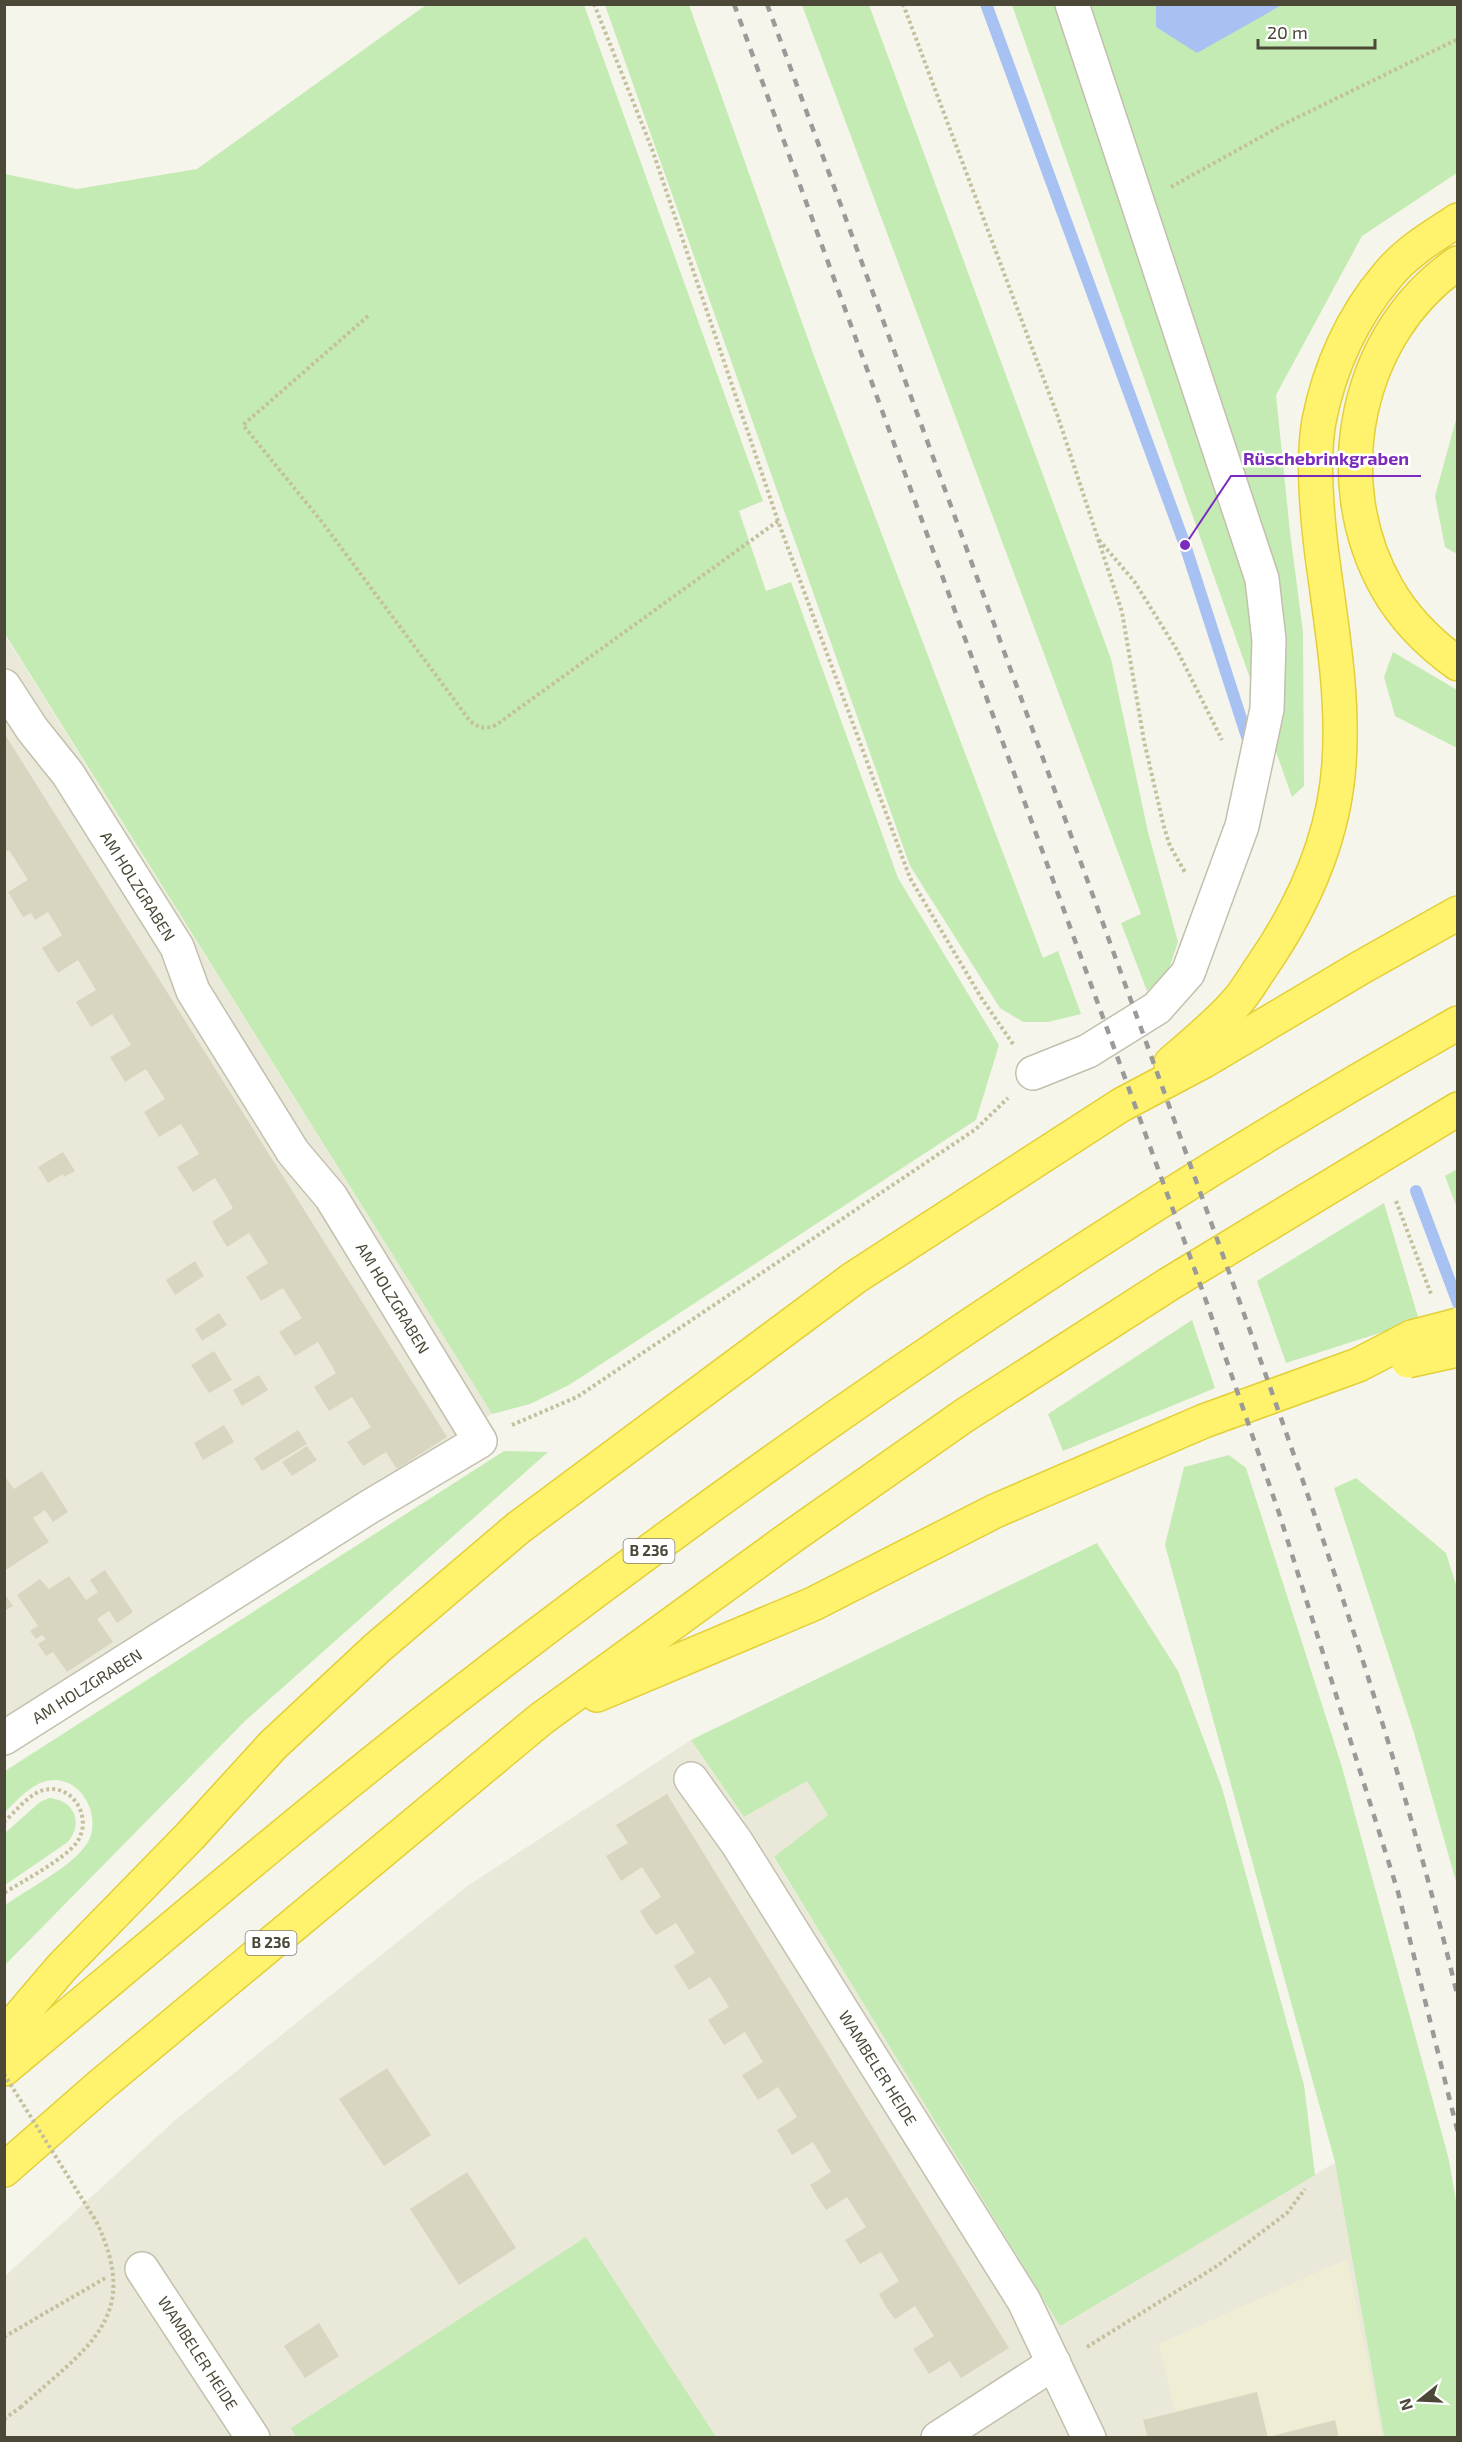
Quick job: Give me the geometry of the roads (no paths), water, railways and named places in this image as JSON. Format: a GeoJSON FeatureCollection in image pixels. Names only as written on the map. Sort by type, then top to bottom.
{"type":"FeatureCollection","features":[{"type":"Feature","properties":{"kind":"highway"},"geometry":{"type":"LineString","coordinates":[[1121,1105],[1201,1037],[1236,1003],[1283,934],[1302,901],[1320,857],[1333,810],[1339,764],[1340,711],[1321,551],[1316,482],[1319,423],[1333,368],[1355,320],[1388,274],[1428,239],[1458,219]]}},
{"type":"Feature","properties":{"kind":"highway"},"geometry":{"type":"LineString","coordinates":[[1458,263],[1431,284],[1412,304],[1382,349],[1361,407],[1356,442],[1355,477],[1358,506],[1365,532],[1374,561],[1387,588],[1420,633],[1458,664]]}},
{"type":"Feature","properties":{"kind":"highway"},"geometry":{"type":"LineString","coordinates":[[4,2035],[62,1967],[190,1836],[273,1745],[376,1648],[518,1528],[854,1278],[1121,1105],[1204,1061],[1360,968],[1458,913]]}},
{"type":"Feature","properties":{"kind":"highway","name":"B 236"},"geometry":{"type":"LineString","coordinates":[[4,2069],[378,1758],[493,1668],[760,1469],[940,1344],[1133,1218],[1394,1059],[1458,1023]]}},
{"type":"Feature","properties":{"kind":"highway","name":"B 236"},"geometry":{"type":"LineString","coordinates":[[4,2170],[101,2085],[541,1719],[784,1541],[965,1415],[1169,1284],[1458,1109]]}},
{"type":"Feature","properties":{"kind":"highway"},"geometry":{"type":"LineString","coordinates":[[541,1719],[813,1604],[995,1511],[1204,1421],[1358,1365],[1410,1349],[1458,1325]]}},
{"type":"Feature","properties":{"kind":"highway"},"geometry":{"type":"LineString","coordinates":[[1410,1349],[1458,1350]]}},
{"type":"Feature","properties":{"kind":"street"},"geometry":{"type":"LineString","coordinates":[[1033,1073],[1088,1051],[1157,1008],[1188,973],[1242,826],[1267,709],[1269,640],[1262,579],[1072,4]]}},
{"type":"Feature","properties":{"kind":"street","name":"AM HOLZGRABEN"},"geometry":{"type":"LineString","coordinates":[[4,686],[32,729],[68,774],[171,938],[199,1001],[293,1152],[331,1197],[480,1441],[369,1507],[4,1738]]}},
{"type":"Feature","properties":{"kind":"street","name":"WAMBELER HEIDE"},"geometry":{"type":"LineString","coordinates":[[692,1779],[743,1853],[1024,2301],[1089,2438]]}},
{"type":"Feature","properties":{"kind":"street","name":"WAMBELER HEIDE"},"geometry":{"type":"LineString","coordinates":[[142,2269],[253,2438]]}},
{"type":"Feature","properties":{"kind":"street"},"geometry":{"type":"LineString","coordinates":[[938,2438],[1054,2363]]}},
{"type":"Feature","properties":{"kind":"water"},"geometry":{"type":"Polygon","coordinates":[[[1156,4],[1282,5],[1197,53],[1156,27],[1156,4]]]}},
{"type":"Feature","properties":{"kind":"waterway"},"geometry":{"type":"LineString","coordinates":[[986,4],[1185,545],[1247,737]]}},
{"type":"Feature","properties":{"kind":"waterway"},"geometry":{"type":"LineString","coordinates":[[1416,1191],[1458,1303]]}},
{"type":"Feature","properties":{"kind":"railway"},"geometry":{"type":"LineString","coordinates":[[734,4],[1204,1295],[1278,1510],[1398,1892],[1458,2133]]}},
{"type":"Feature","properties":{"kind":"railway"},"geometry":{"type":"LineString","coordinates":[[767,4],[1068,826],[1325,1545],[1397,1770],[1458,1998]]}},
{"type":"Feature","properties":{"kind":"place","name":"Rüschebrinkgraben"},"geometry":{"type":"Point","coordinates":[1185,545]}}]}
